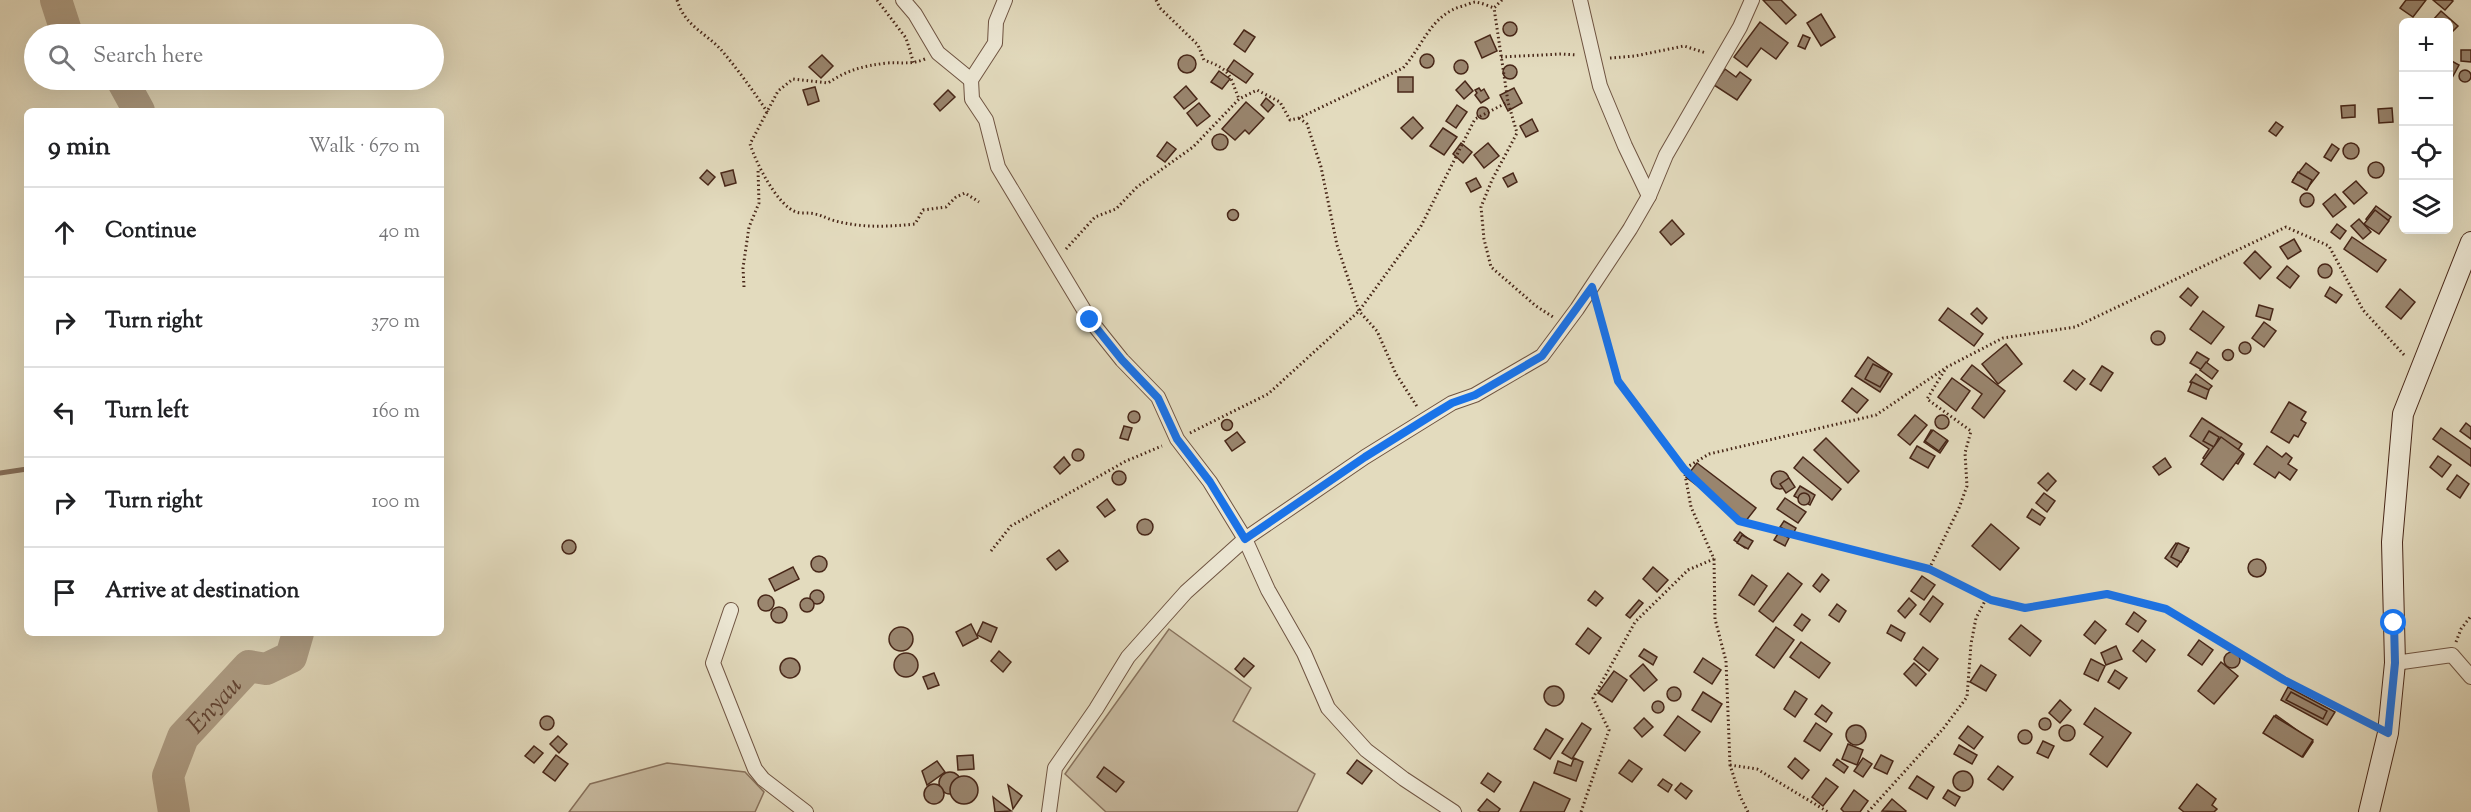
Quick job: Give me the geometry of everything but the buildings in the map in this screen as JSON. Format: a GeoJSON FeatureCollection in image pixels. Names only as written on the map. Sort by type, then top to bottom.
{"type":"FeatureCollection","features":[{"type":"Feature","properties":{"kind":"street"},"geometry":{"type":"LineString","coordinates":[[903,0],[915,14],[938,53],[971,80]]}},
{"type":"Feature","properties":{"kind":"street"},"geometry":{"type":"LineString","coordinates":[[1005,0],[996,22],[996,43],[971,80],[972,99],[986,120],[998,167],[1036,234],[1057,263],[1090,320],[1122,360],[1158,398],[1177,439],[1210,482],[1245,539],[1268,590],[1304,653],[1329,708],[1366,750],[1454,812]]}},
{"type":"Feature","properties":{"kind":"street"},"geometry":{"type":"LineString","coordinates":[[1580,0],[1600,86],[1624,146],[1649,196]]}},
{"type":"Feature","properties":{"kind":"street"},"geometry":{"type":"LineString","coordinates":[[1049,812],[1055,768],[1096,709],[1128,657],[1186,592],[1245,539],[1365,457],[1452,403],[1475,395],[1542,356],[1630,229],[1649,196],[1666,154],[1722,58],[1752,0]]}},
{"type":"Feature","properties":{"kind":"street"},"geometry":{"type":"LineString","coordinates":[[2369,812],[2388,733],[2395,663],[2392,542],[2403,414],[2471,242]]}},
{"type":"Feature","properties":{"kind":"street"},"geometry":{"type":"LineString","coordinates":[[731,610],[713,663],[755,769],[763,779],[806,812]]}},
{"type":"Feature","properties":{"kind":"street"},"geometry":{"type":"LineString","coordinates":[[2395,663],[2452,656],[2471,677]]}},
{"type":"Feature","properties":{"kind":"path"},"geometry":{"type":"LineString","coordinates":[[677,0],[696,31],[721,50],[751,87],[768,113]]}},
{"type":"Feature","properties":{"kind":"path"},"geometry":{"type":"LineString","coordinates":[[877,0],[906,38],[914,64]]}},
{"type":"Feature","properties":{"kind":"path"},"geometry":{"type":"LineString","coordinates":[[1156,0],[1160,8],[1198,45],[1204,60],[1218,65],[1231,76],[1239,99]]}},
{"type":"Feature","properties":{"kind":"path"},"geometry":{"type":"LineString","coordinates":[[1494,8],[1502,0]]}},
{"type":"Feature","properties":{"kind":"path"},"geometry":{"type":"LineString","coordinates":[[1057,263],[1073,240],[1095,217],[1116,209],[1137,186],[1193,147],[1239,99],[1257,90],[1280,102],[1290,120],[1299,118],[1403,68],[1437,19],[1455,8],[1476,2],[1494,8]]}},
{"type":"Feature","properties":{"kind":"path"},"geometry":{"type":"LineString","coordinates":[[1494,8],[1508,102],[1517,133],[1481,207],[1484,239],[1491,267],[1536,306],[1564,324]]}},
{"type":"Feature","properties":{"kind":"path"},"geometry":{"type":"LineString","coordinates":[[1500,57],[1560,54],[1594,57],[1635,56],[1684,46],[1722,58]]}},
{"type":"Feature","properties":{"kind":"path"},"geometry":{"type":"LineString","coordinates":[[938,53],[914,64],[888,63],[846,70],[828,83],[793,79],[778,92],[750,144],[758,165],[785,203],[795,212],[816,214],[858,226],[882,227],[915,225],[923,210],[946,207],[956,197],[965,193],[980,202]]}},
{"type":"Feature","properties":{"kind":"path"},"geometry":{"type":"LineString","coordinates":[[991,551],[1011,526],[1126,461],[1177,439],[1268,394],[1359,311],[1422,226],[1475,119],[1508,102]]}},
{"type":"Feature","properties":{"kind":"path"},"geometry":{"type":"LineString","coordinates":[[1299,118],[1307,124],[1321,167],[1337,245],[1359,311],[1377,331],[1386,354],[1414,405],[1429,417]]}},
{"type":"Feature","properties":{"kind":"path"},"geometry":{"type":"LineString","coordinates":[[744,287],[743,268],[749,227],[759,203],[758,165]]}},
{"type":"Feature","properties":{"kind":"path"},"geometry":{"type":"LineString","coordinates":[[1684,469],[1709,454],[1876,415],[1947,367],[2002,338],[2075,327],[2286,227],[2329,246],[2362,310],[2420,372]]}},
{"type":"Feature","properties":{"kind":"path"},"geometry":{"type":"LineString","coordinates":[[1592,287],[1618,381],[1684,469],[1739,521],[1929,569],[1991,600]]}},
{"type":"Feature","properties":{"kind":"path"},"geometry":{"type":"LineString","coordinates":[[1929,569],[1959,508],[1967,486],[1965,453],[1971,431],[1927,399],[1947,367]]}},
{"type":"Feature","properties":{"kind":"path"},"geometry":{"type":"LineString","coordinates":[[1684,469],[1692,507],[1714,559],[1715,618],[1726,661],[1730,765],[1748,812]]}},
{"type":"Feature","properties":{"kind":"path"},"geometry":{"type":"LineString","coordinates":[[1581,812],[1610,730],[1593,698],[1635,622],[1688,570],[1714,559]]}},
{"type":"Feature","properties":{"kind":"path"},"geometry":{"type":"LineString","coordinates":[[1868,812],[1943,729],[1967,697],[1971,644],[1976,618],[1986,599],[2025,608],[2107,594],[2166,609],[2284,680],[2388,733]]}},
{"type":"Feature","properties":{"kind":"path"},"geometry":{"type":"LineString","coordinates":[[2452,656],[2461,628],[2471,616]]}},
{"type":"Feature","properties":{"kind":"path"},"geometry":{"type":"LineString","coordinates":[[1730,765],[1756,769],[1828,812]]}},
{"type":"Feature","properties":{"kind":"shaded area"},"geometry":{"type":"Polygon","coordinates":[[[1169,629],[1251,688],[1233,721],[1315,774],[1297,812],[1106,812],[1065,774],[1169,629]]]}},
{"type":"Feature","properties":{"kind":"shaded area"},"geometry":{"type":"Polygon","coordinates":[[[667,763],[745,772],[764,792],[755,812],[569,812],[590,784],[667,763]]]}},
{"type":"Feature","properties":{"kind":"waterway","name":"Enyau"},"geometry":{"type":"LineString","coordinates":[[56,0],[64,24]]}},
{"type":"Feature","properties":{"kind":"waterway","name":"Enyau"},"geometry":{"type":"LineString","coordinates":[[127,90],[137,108]]}},
{"type":"Feature","properties":{"kind":"waterway"},"geometry":{"type":"LineString","coordinates":[[0,473],[24,469]]}},
{"type":"Feature","properties":{"kind":"waterway","name":"Enyau"},"geometry":{"type":"LineString","coordinates":[[174,812],[168,776],[183,737],[249,666],[266,669],[291,657],[297,636]]}},
{"type":"Feature","properties":{"kind":"route"},"geometry":{"type":"LineString","coordinates":[[1090,320],[1122,360],[1158,398],[1177,439],[1210,482],[1245,539],[1365,457],[1429,417],[1452,403],[1475,395],[1542,356],[1592,287],[1618,381],[1684,469],[1739,521],[1929,569],[1991,600],[2025,608],[2107,594],[2166,609],[2284,680],[2388,733],[2395,663],[2394,623]]}}]}
